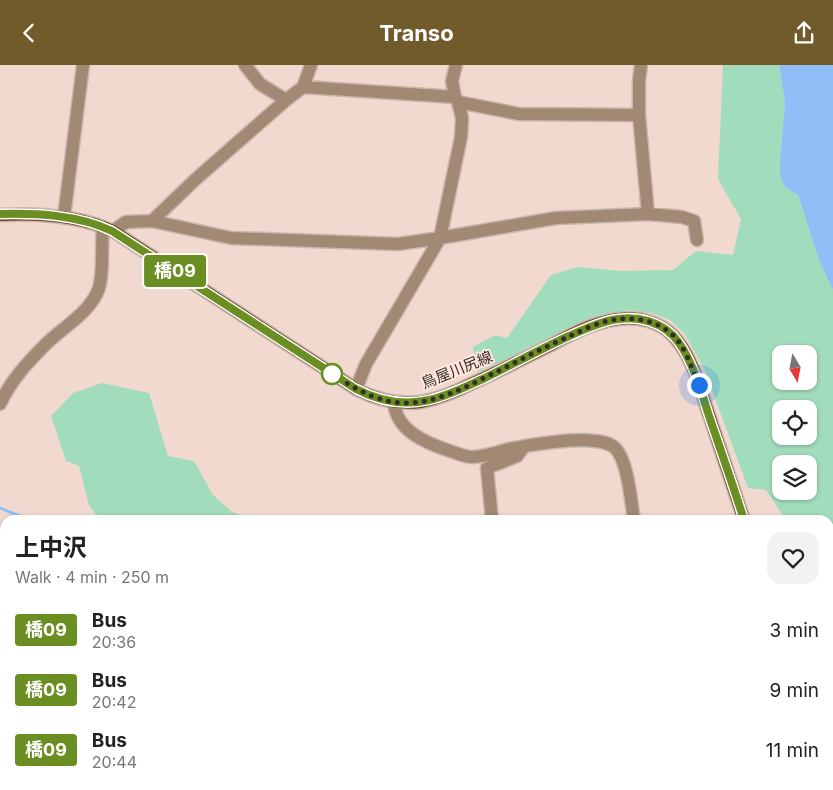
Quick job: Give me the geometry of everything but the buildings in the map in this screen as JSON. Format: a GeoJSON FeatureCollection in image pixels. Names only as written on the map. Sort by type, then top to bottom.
{"type":"FeatureCollection","features":[{"type":"Feature","properties":{"kind":"main road","name":"鳥屋川尻線"},"geometry":{"type":"LineString","coordinates":[[0,215],[64,217],[108,229],[356,389],[394,402],[412,403],[436,399],[600,323],[629,319],[656,323],[673,336],[685,353],[699,385],[742,515]]}},
{"type":"Feature","properties":{"kind":"street"},"geometry":{"type":"LineString","coordinates":[[64,217],[83,65]]}},
{"type":"Feature","properties":{"kind":"street"},"geometry":{"type":"LineString","coordinates":[[245,65],[260,83],[286,100]]}},
{"type":"Feature","properties":{"kind":"street"},"geometry":{"type":"LineString","coordinates":[[152,221],[197,178],[303,87],[311,65]]}},
{"type":"Feature","properties":{"kind":"street"},"geometry":{"type":"LineString","coordinates":[[356,389],[366,364],[440,238],[462,118],[452,81],[456,65]]}},
{"type":"Feature","properties":{"kind":"street"},"geometry":{"type":"LineString","coordinates":[[641,65],[639,115],[648,214]]}},
{"type":"Feature","properties":{"kind":"street"},"geometry":{"type":"LineString","coordinates":[[303,87],[456,100],[519,113],[639,115]]}},
{"type":"Feature","properties":{"kind":"street"},"geometry":{"type":"LineString","coordinates":[[0,404],[7,387],[15,377],[87,307],[96,295],[108,229],[126,222],[152,221],[231,238],[398,244],[556,218],[648,214],[682,217],[694,221],[698,240]]}},
{"type":"Feature","properties":{"kind":"street"},"geometry":{"type":"LineString","coordinates":[[394,402],[395,413],[407,429],[416,437],[436,447],[474,457],[564,440],[607,443],[614,447],[620,455],[624,466],[633,515]]}},
{"type":"Feature","properties":{"kind":"street"},"geometry":{"type":"LineString","coordinates":[[492,515],[487,468],[517,456],[525,446]]}},
{"type":"Feature","properties":{"kind":"green space"},"geometry":{"type":"Polygon","coordinates":[[[723,65],[779,65],[785,103],[780,176],[785,187],[798,195],[820,263],[833,290],[833,515],[783,515],[773,500],[817,500],[817,455],[772,455],[772,499],[766,490],[748,488],[705,371],[685,334],[670,320],[652,313],[628,310],[605,315],[477,372],[473,347],[495,335],[507,338],[551,275],[578,267],[621,271],[673,270],[696,251],[733,255],[741,219],[718,179],[723,65]]]}},
{"type":"Feature","properties":{"kind":"green space"},"geometry":{"type":"Polygon","coordinates":[[[102,383],[149,393],[168,456],[194,461],[213,495],[232,512],[240,515],[96,515],[89,505],[79,466],[66,461],[51,416],[73,393],[102,383]]]}},
{"type":"Feature","properties":{"kind":"water"},"geometry":{"type":"Polygon","coordinates":[[[779,65],[833,65],[833,290],[820,263],[798,195],[785,187],[780,176],[785,103],[779,65]]]}},
{"type":"Feature","properties":{"kind":"waterway"},"geometry":{"type":"LineString","coordinates":[[0,508],[17,515]]}},
{"type":"Feature","properties":{"kind":"bus line","name":"橋09"},"geometry":{"type":"LineString","coordinates":[[0,214],[64,217],[95,224],[112,231],[323,369],[365,394],[394,402],[412,403],[436,399],[600,323],[620,319],[639,319],[656,323],[673,336],[685,353],[699,385],[742,515]]}},
{"type":"Feature","properties":{"kind":"route"},"geometry":{"type":"LineString","coordinates":[[332,374],[365,394],[394,402],[421,402],[436,399],[460,389],[575,333],[600,323],[620,319],[639,319],[656,323],[673,336],[685,353],[699,385]]}}]}
